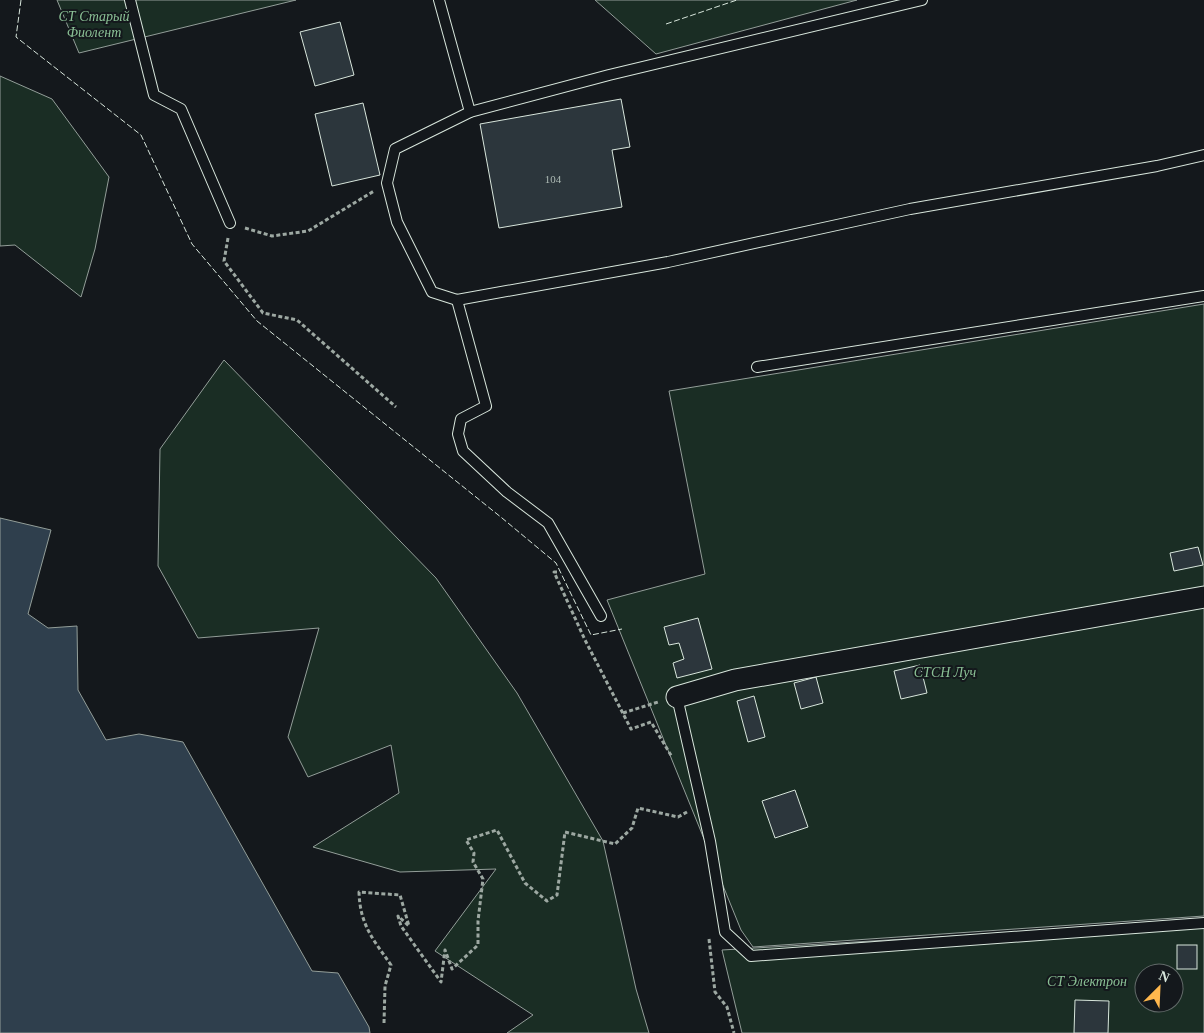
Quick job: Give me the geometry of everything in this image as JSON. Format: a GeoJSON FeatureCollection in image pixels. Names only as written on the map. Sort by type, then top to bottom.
{"type":"FeatureCollection","features":[{"type":"Feature","properties":{"kind":"street"},"geometry":{"type":"LineString","coordinates":[[677,697],[735,680],[1204,597]]}},
{"type":"Feature","properties":{"kind":"lane"},"geometry":{"type":"LineString","coordinates":[[130,0],[154,95],[181,108],[230,223]]}},
{"type":"Feature","properties":{"kind":"lane"},"geometry":{"type":"LineString","coordinates":[[439,0],[470,112]]}},
{"type":"Feature","properties":{"kind":"lane"},"geometry":{"type":"LineString","coordinates":[[922,0],[609,75],[470,112],[395,149],[387,183],[397,222],[432,292],[457,300],[668,262],[910,209],[1157,166],[1204,155]]}},
{"type":"Feature","properties":{"kind":"lane"},"geometry":{"type":"LineString","coordinates":[[756,367],[1204,296]]}},
{"type":"Feature","properties":{"kind":"lane"},"geometry":{"type":"LineString","coordinates":[[457,300],[486,406],[461,419],[458,434],[463,451],[507,492],[548,523],[602,616]]}},
{"type":"Feature","properties":{"kind":"lane"},"geometry":{"type":"LineString","coordinates":[[677,697],[710,841],[725,932],[752,956],[1204,923]]}},
{"type":"Feature","properties":{"kind":"path"},"geometry":{"type":"LineString","coordinates":[[387,183],[308,231],[272,236],[230,223],[224,261],[263,313],[297,320],[396,407]]}},
{"type":"Feature","properties":{"kind":"path"},"geometry":{"type":"LineString","coordinates":[[554,572],[585,640],[632,729],[651,722]]}},
{"type":"Feature","properties":{"kind":"path"},"geometry":{"type":"LineString","coordinates":[[623,714],[655,703]]}},
{"type":"Feature","properties":{"kind":"path"},"geometry":{"type":"LineString","coordinates":[[384,1024],[385,986],[390,965],[369,934],[360,911],[359,892],[400,895],[409,926],[398,916],[401,926],[441,982],[445,950],[452,969],[478,946],[478,921],[483,878],[473,862],[474,853],[466,840],[497,830],[525,883],[547,901],[557,895],[564,832],[615,844],[632,828],[638,808],[678,817],[690,810]]}},
{"type":"Feature","properties":{"kind":"path"},"geometry":{"type":"LineString","coordinates":[[727,1007],[734,1033]]}},
{"type":"Feature","properties":{"kind":"green space","name":"СТ Старый Фиолент"},"geometry":{"type":"Polygon","coordinates":[[[57,0],[296,0],[79,53],[57,0]]]}},
{"type":"Feature","properties":{"kind":"green space"},"geometry":{"type":"Polygon","coordinates":[[[595,0],[857,0],[656,54],[595,0]]]}},
{"type":"Feature","properties":{"kind":"green space"},"geometry":{"type":"Polygon","coordinates":[[[0,76],[52,99],[109,177],[95,249],[81,297],[15,245],[0,246],[0,76]]]}},
{"type":"Feature","properties":{"kind":"green space","name":"СТСН Луч"},"geometry":{"type":"Polygon","coordinates":[[[1204,304],[1204,916],[753,947],[741,930],[607,600],[705,574],[669,391],[1204,304]]]}},
{"type":"Feature","properties":{"kind":"green space"},"geometry":{"type":"Polygon","coordinates":[[[224,360],[436,578],[517,693],[603,841],[636,989],[649,1033],[507,1033],[533,1015],[435,951],[496,869],[400,872],[313,847],[399,793],[391,745],[308,777],[288,737],[319,628],[198,638],[158,566],[160,449],[224,360]]]}},
{"type":"Feature","properties":{"kind":"green space","name":"СТ Электрон"},"geometry":{"type":"Polygon","coordinates":[[[1204,921],[1204,1033],[742,1033],[722,950],[1204,921]]]}},
{"type":"Feature","properties":{"kind":"water"},"geometry":{"type":"Polygon","coordinates":[[[0,518],[51,530],[28,614],[48,628],[77,626],[78,690],[106,740],[139,734],[183,742],[312,971],[338,973],[369,1027],[370,1033],[0,1033],[0,518]]]}},
{"type":"Feature","properties":{"kind":"building"},"geometry":{"type":"Polygon","coordinates":[[[340,22],[354,75],[315,86],[300,32],[340,22]]]}},
{"type":"Feature","properties":{"kind":"building"},"geometry":{"type":"Polygon","coordinates":[[[621,99],[630,147],[612,150],[622,207],[499,228],[480,124],[621,99]]]}},
{"type":"Feature","properties":{"kind":"building"},"geometry":{"type":"Polygon","coordinates":[[[363,103],[380,175],[332,186],[315,114],[363,103]]]}},
{"type":"Feature","properties":{"kind":"building"},"geometry":{"type":"Polygon","coordinates":[[[1198,547],[1203,565],[1174,571],[1170,553],[1198,547]]]}},
{"type":"Feature","properties":{"kind":"building"},"geometry":{"type":"Polygon","coordinates":[[[698,618],[712,669],[677,678],[673,663],[684,659],[679,643],[669,645],[664,627],[698,618]]]}},
{"type":"Feature","properties":{"kind":"building"},"geometry":{"type":"Polygon","coordinates":[[[920,665],[927,693],[901,699],[894,671],[920,665]]]}},
{"type":"Feature","properties":{"kind":"building"},"geometry":{"type":"Polygon","coordinates":[[[816,677],[823,703],[801,709],[794,683],[816,677]]]}},
{"type":"Feature","properties":{"kind":"building"},"geometry":{"type":"Polygon","coordinates":[[[754,696],[765,737],[748,742],[737,701],[754,696]]]}},
{"type":"Feature","properties":{"kind":"building"},"geometry":{"type":"Polygon","coordinates":[[[795,790],[808,827],[775,838],[762,801],[795,790]]]}},
{"type":"Feature","properties":{"kind":"building"},"geometry":{"type":"Polygon","coordinates":[[[1177,945],[1197,945],[1197,969],[1184,969],[1184,963],[1177,963],[1177,945]]]}},
{"type":"Feature","properties":{"kind":"building"},"geometry":{"type":"Polygon","coordinates":[[[1075,1000],[1109,1001],[1108,1033],[1074,1033],[1075,1000]]]}},
{"type":"Feature","properties":{"kind":"fence"},"geometry":{"type":"LineString","coordinates":[[21,0],[16,37],[141,135],[192,244],[257,321],[556,563],[591,635],[622,629]]}},
{"type":"Feature","properties":{"kind":"fence"},"geometry":{"type":"LineString","coordinates":[[666,24],[737,0]]}}]}
